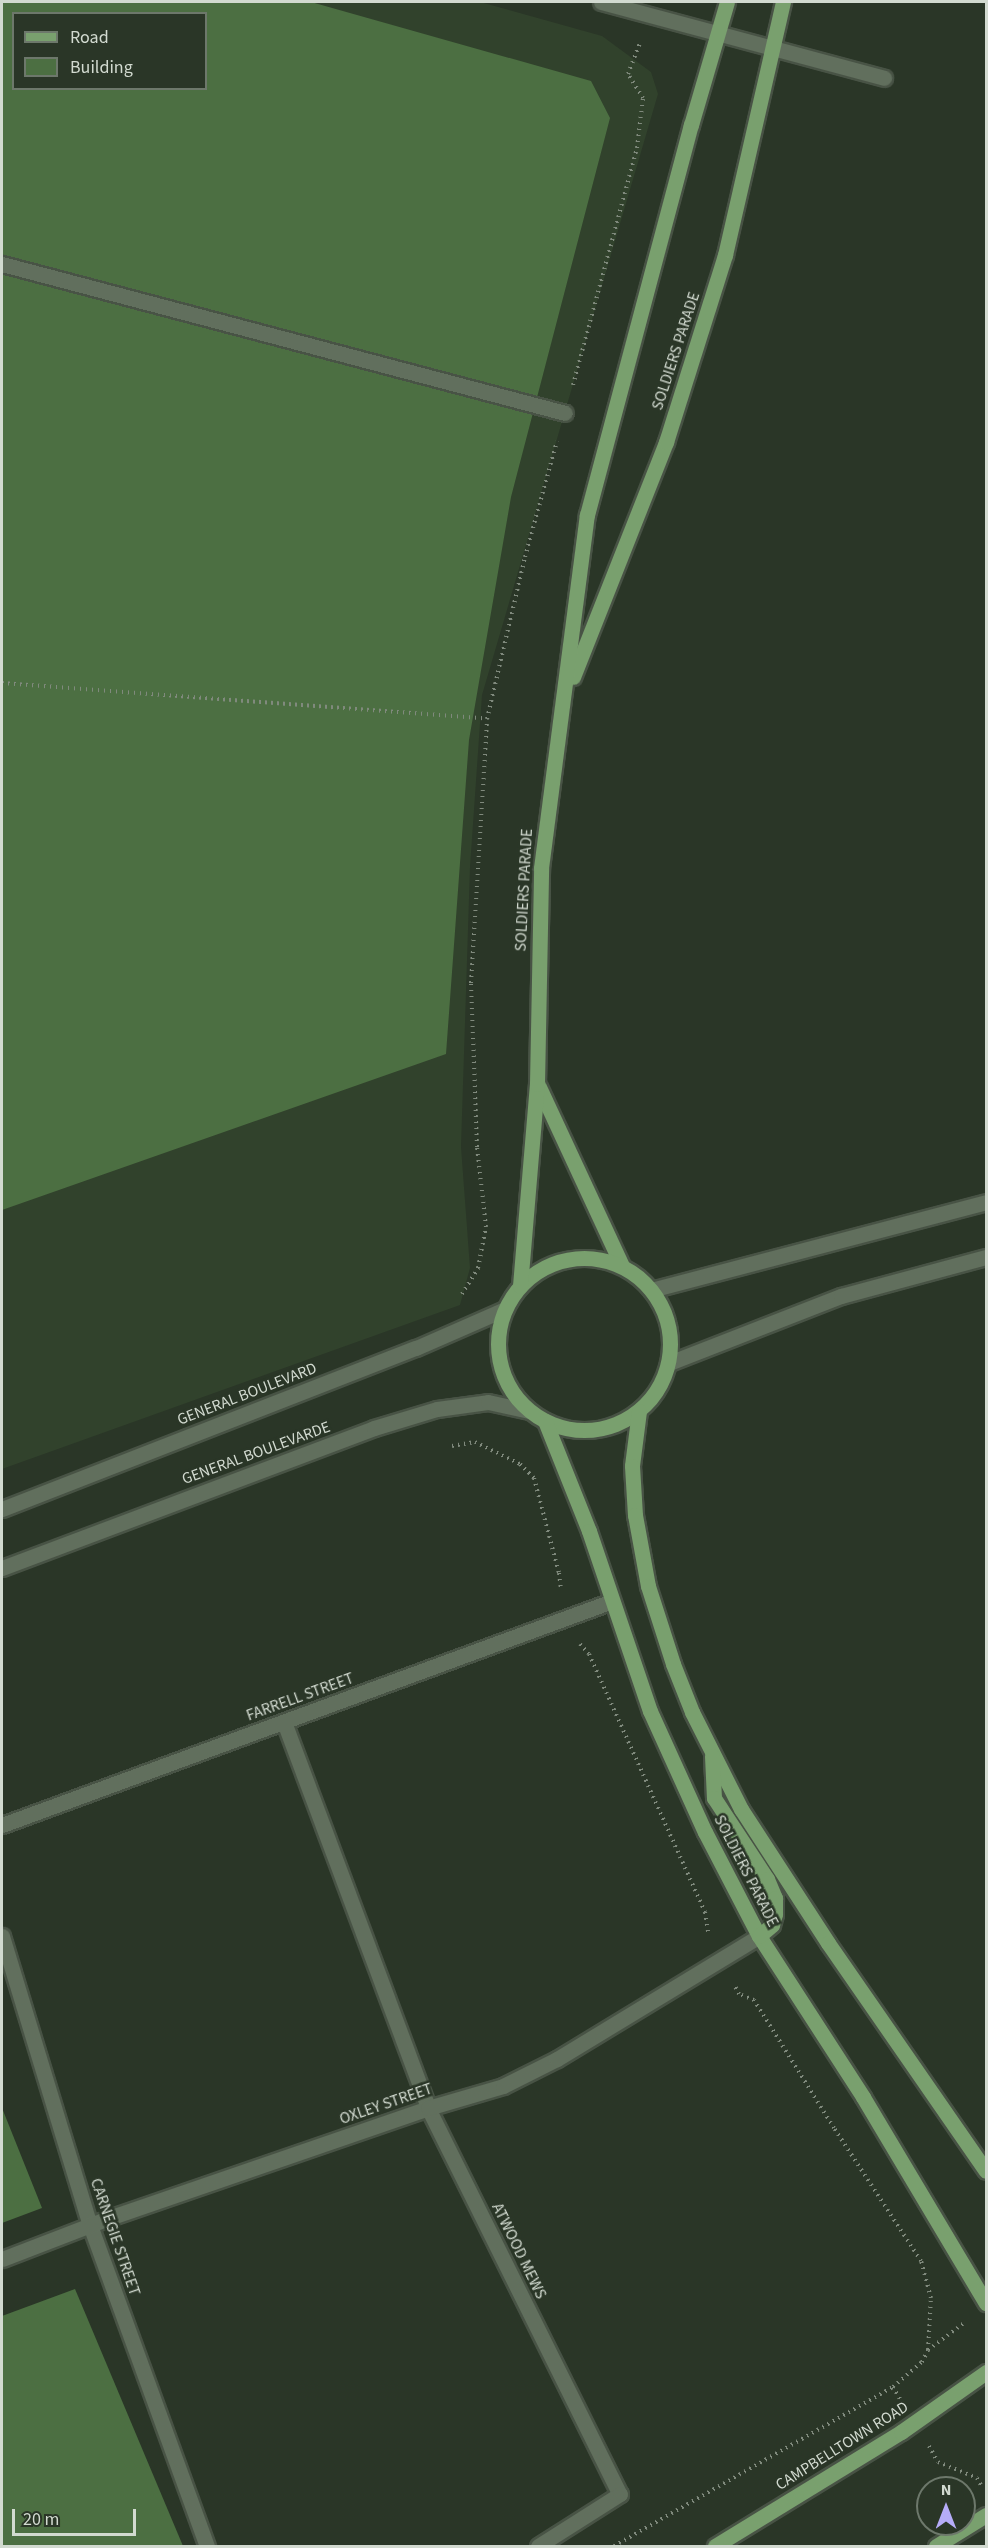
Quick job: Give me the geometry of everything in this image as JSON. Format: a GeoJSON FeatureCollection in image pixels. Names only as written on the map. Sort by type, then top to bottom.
{"type":"FeatureCollection","features":[{"type":"Feature","properties":{"kind":"main road","name":"SOLDIERS PARADE"},"geometry":{"type":"LineString","coordinates":[[520,1286],[537,1084],[541,868],[587,515],[727,2]]}},
{"type":"Feature","properties":{"kind":"main road","name":"SOLDIERS PARADE"},"geometry":{"type":"LineString","coordinates":[[564,700],[666,442],[722,266],[783,2]]}},
{"type":"Feature","properties":{"kind":"main road","name":"SOLDIERS PARADE"},"geometry":{"type":"LineString","coordinates":[[537,1084],[622,1266]]}},
{"type":"Feature","properties":{"kind":"main road"},"geometry":{"type":"LineString","coordinates":[[595,1258],[622,1266],[645,1283],[663,1306],[671,1334],[669,1363],[658,1390],[639,1411],[617,1424],[594,1430],[568,1429],[545,1421],[529,1411],[511,1390],[500,1364],[498,1336],[505,1309],[520,1286],[541,1269],[567,1259],[595,1258]]}},
{"type":"Feature","properties":{"kind":"main road","name":"SOLDIERS PARADE"},"geometry":{"type":"LineString","coordinates":[[639,1411],[632,1466],[634,1515],[648,1586],[673,1664],[692,1712],[741,1809],[828,1943],[987,2171]]}},
{"type":"Feature","properties":{"kind":"main road","name":"SOLDIERS PARADE"},"geometry":{"type":"LineString","coordinates":[[545,1421],[568,1474],[650,1711],[705,1832],[759,1936],[863,2097],[987,2303]]}},
{"type":"Feature","properties":{"kind":"main road"},"geometry":{"type":"LineString","coordinates":[[712,1752],[714,1798],[767,1879],[775,1898],[776,1914],[772,1925],[759,1936]]}},
{"type":"Feature","properties":{"kind":"main road","name":"CAMPBELLTOWN ROAD"},"geometry":{"type":"LineString","coordinates":[[715,2547],[901,2432],[987,2372]]}},
{"type":"Feature","properties":{"kind":"main road"},"geometry":{"type":"LineString","coordinates":[[936,2547],[987,2515]]}},
{"type":"Feature","properties":{"kind":"street"},"geometry":{"type":"LineString","coordinates":[[601,2],[884,78]]}},
{"type":"Feature","properties":{"kind":"street"},"geometry":{"type":"LineString","coordinates":[[2,264],[565,413]]}},
{"type":"Feature","properties":{"kind":"street"},"geometry":{"type":"LineString","coordinates":[[651,1290],[987,1202]]}},
{"type":"Feature","properties":{"kind":"street"},"geometry":{"type":"LineString","coordinates":[[669,1363],[841,1296],[987,1257]]}},
{"type":"Feature","properties":{"kind":"street","name":"GENERAL BOULEVARD"},"geometry":{"type":"LineString","coordinates":[[2,1509],[416,1348],[505,1309]]}},
{"type":"Feature","properties":{"kind":"street","name":"GENERAL BOULEVARDE"},"geometry":{"type":"LineString","coordinates":[[2,1568],[374,1428],[437,1409],[488,1402],[529,1411]]}},
{"type":"Feature","properties":{"kind":"street","name":"FARRELL STREET"},"geometry":{"type":"LineString","coordinates":[[2,1825],[612,1601]]}},
{"type":"Feature","properties":{"kind":"street","name":"ATWOOD MEWS"},"geometry":{"type":"LineString","coordinates":[[284,1722],[393,2021],[428,2108],[620,2494],[538,2547]]}},
{"type":"Feature","properties":{"kind":"street","name":"CARNEGIE STREET"},"geometry":{"type":"LineString","coordinates":[[2,1936],[90,2225],[207,2547]]}},
{"type":"Feature","properties":{"kind":"street","name":"OXLEY STREET"},"geometry":{"type":"LineString","coordinates":[[2,2259],[90,2225],[428,2108],[503,2086],[558,2059],[759,1936]]}},
{"type":"Feature","properties":{"kind":"path"},"geometry":{"type":"LineString","coordinates":[[478,1268],[486,1227],[477,1147],[471,983],[487,719],[525,557],[637,148],[643,98],[628,74]]}},
{"type":"Feature","properties":{"kind":"path"},"geometry":{"type":"LineString","coordinates":[[2,683],[487,719]]}},
{"type":"Feature","properties":{"kind":"path"},"geometry":{"type":"LineString","coordinates":[[452,1446],[475,1442],[520,1464],[534,1478],[559,1574],[561,1597]]}},
{"type":"Feature","properties":{"kind":"path"},"geometry":{"type":"LineString","coordinates":[[574,1638],[589,1654],[705,1912],[706,1928]]}},
{"type":"Feature","properties":{"kind":"path"},"geometry":{"type":"LineString","coordinates":[[614,2547],[893,2386],[922,2362],[928,2350],[931,2298],[921,2261],[754,2000],[739,1994]]}},
{"type":"Feature","properties":{"kind":"path"},"geometry":{"type":"LineString","coordinates":[[928,2350],[970,2319]]}},
{"type":"Feature","properties":{"kind":"path"},"geometry":{"type":"LineString","coordinates":[[938,2462],[977,2478]]}},
{"type":"Feature","properties":{"kind":"shaded area"},"geometry":{"type":"Polygon","coordinates":[[[2,2],[480,2],[602,36],[651,72],[658,94],[482,695],[470,867],[461,1147],[470,1268],[460,1305],[2,1469],[2,2]]]}},
{"type":"Feature","properties":{"kind":"building"},"geometry":{"type":"Polygon","coordinates":[[[2,2],[311,2],[591,81],[610,118],[511,497],[469,740],[446,1054],[2,1210],[2,2]]]}},
{"type":"Feature","properties":{"kind":"building"},"geometry":{"type":"Polygon","coordinates":[[[2,2108],[42,2208],[2,2223],[2,2108]]]}},
{"type":"Feature","properties":{"kind":"building"},"geometry":{"type":"Polygon","coordinates":[[[75,2289],[183,2546],[2,2546],[2,2316],[75,2289]]]}}]}
